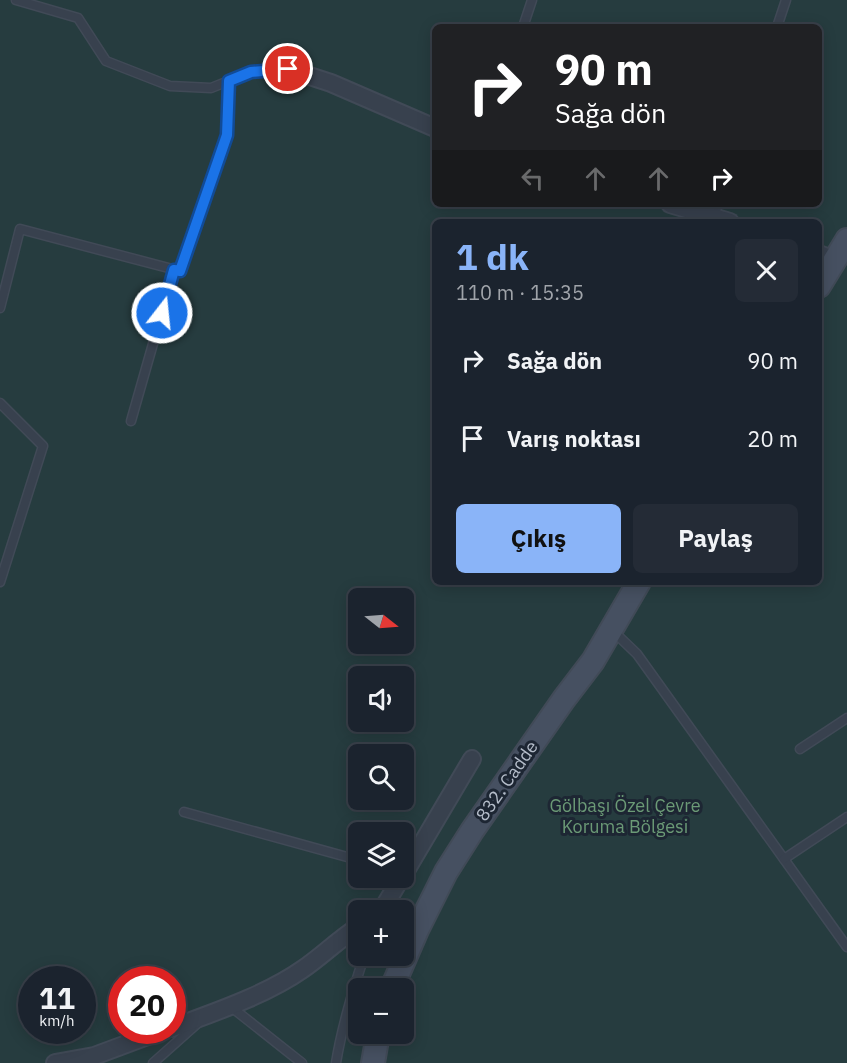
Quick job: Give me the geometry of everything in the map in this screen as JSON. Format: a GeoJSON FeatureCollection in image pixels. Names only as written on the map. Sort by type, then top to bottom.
{"type":"FeatureCollection","features":[{"type":"Feature","properties":{"kind":"street"},"geometry":{"type":"LineString","coordinates":[[288,69],[331,83],[432,127]]}},
{"type":"Feature","properties":{"kind":"street"},"geometry":{"type":"LineString","coordinates":[[685,207],[721,214]]}},
{"type":"Feature","properties":{"kind":"street"},"geometry":{"type":"LineString","coordinates":[[822,275],[827,257],[847,240]]}},
{"type":"Feature","properties":{"kind":"street","name":"832. Cadde"},"geometry":{"type":"LineString","coordinates":[[396,978],[446,872],[472,831],[592,661],[637,585]]}},
{"type":"Feature","properties":{"kind":"street"},"geometry":{"type":"LineString","coordinates":[[414,856],[472,759]]}},
{"type":"Feature","properties":{"kind":"street"},"geometry":{"type":"LineString","coordinates":[[186,1023],[266,990],[302,970],[348,935]]}},
{"type":"Feature","properties":{"kind":"street"},"geometry":{"type":"LineString","coordinates":[[55,1063],[94,1056],[126,1044]]}},
{"type":"Feature","properties":{"kind":"street"},"geometry":{"type":"LineString","coordinates":[[374,1063],[377,1044]]}},
{"type":"Feature","properties":{"kind":"lane"},"geometry":{"type":"LineString","coordinates":[[16,0],[78,18],[106,61],[170,86],[211,88],[251,72],[288,69]]}},
{"type":"Feature","properties":{"kind":"lane"},"geometry":{"type":"LineString","coordinates":[[525,24],[532,0]]}},
{"type":"Feature","properties":{"kind":"lane"},"geometry":{"type":"LineString","coordinates":[[778,24],[786,0]]}},
{"type":"Feature","properties":{"kind":"lane"},"geometry":{"type":"LineString","coordinates":[[0,308],[20,229],[180,271],[227,135],[229,81]]}},
{"type":"Feature","properties":{"kind":"lane"},"geometry":{"type":"LineString","coordinates":[[131,421],[174,270]]}},
{"type":"Feature","properties":{"kind":"lane"},"geometry":{"type":"LineString","coordinates":[[0,403],[44,446],[0,582]]}},
{"type":"Feature","properties":{"kind":"lane"},"geometry":{"type":"LineString","coordinates":[[611,629],[637,654],[847,947]]}},
{"type":"Feature","properties":{"kind":"lane"},"geometry":{"type":"LineString","coordinates":[[800,749],[847,718]]}},
{"type":"Feature","properties":{"kind":"lane"},"geometry":{"type":"LineString","coordinates":[[184,812],[348,857]]}},
{"type":"Feature","properties":{"kind":"lane"},"geometry":{"type":"LineString","coordinates":[[784,859],[847,818]]}},
{"type":"Feature","properties":{"kind":"lane"},"geometry":{"type":"LineString","coordinates":[[336,1063],[361,966]]}},
{"type":"Feature","properties":{"kind":"lane"},"geometry":{"type":"LineString","coordinates":[[229,1006],[302,1063]]}},
{"type":"Feature","properties":{"kind":"lane"},"geometry":{"type":"LineString","coordinates":[[153,1063],[208,1015]]}},
{"type":"Feature","properties":{"kind":"green space","name":"Gölbaşı Özel Çevre Koruma Bölgesi"},"geometry":{"type":"Polygon","coordinates":[[[0,0],[847,0],[847,1063],[0,1063],[0,0]]]}},
{"type":"Feature","properties":{"kind":"route"},"geometry":{"type":"LineString","coordinates":[[162,313],[174,270],[180,271],[227,135],[229,81],[251,72],[288,69]]}}]}
